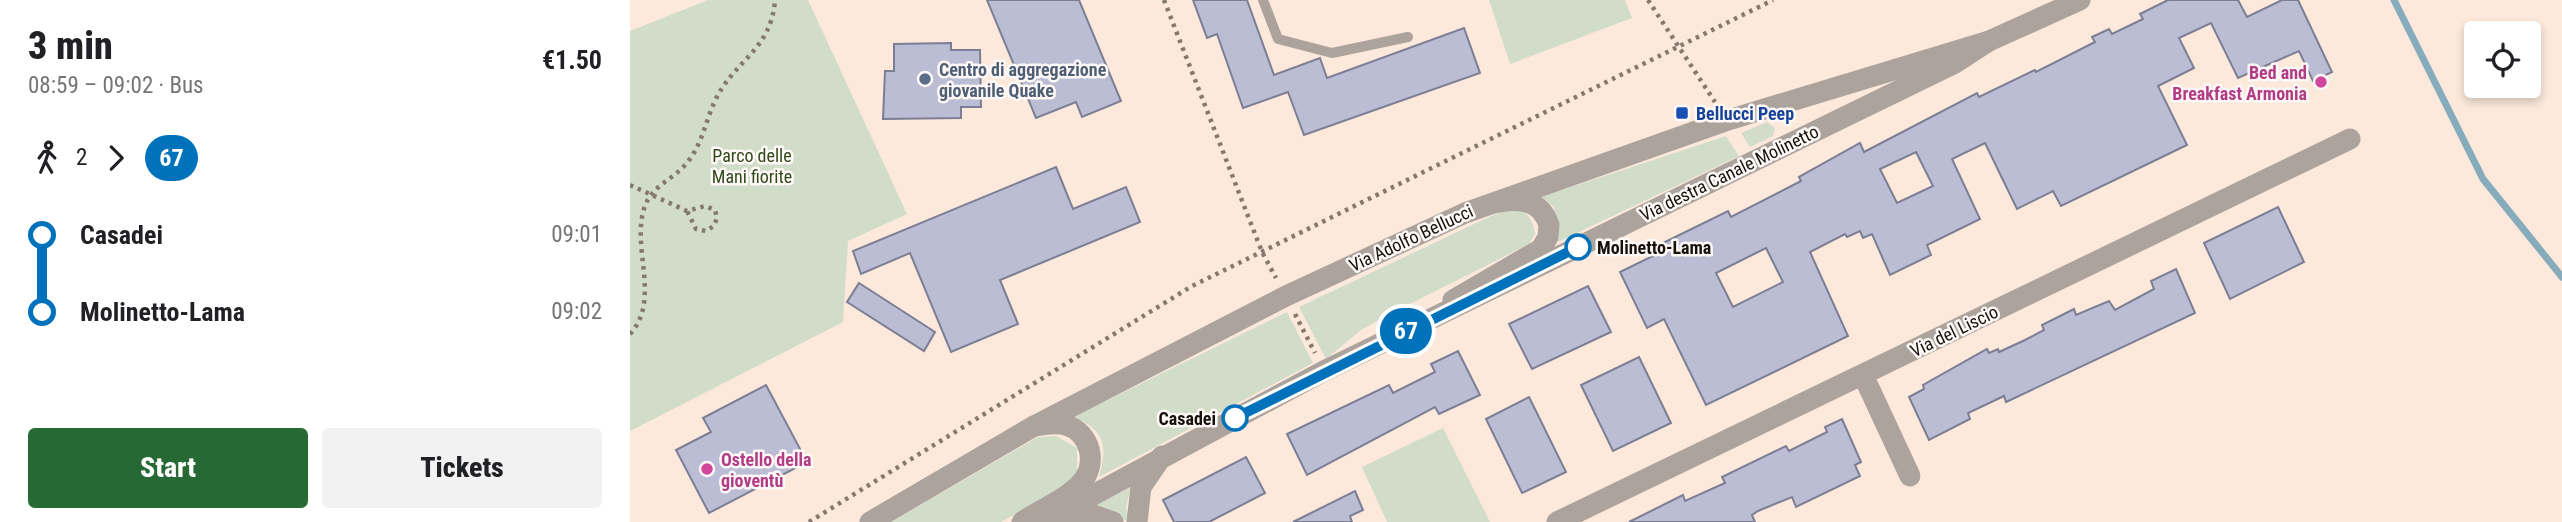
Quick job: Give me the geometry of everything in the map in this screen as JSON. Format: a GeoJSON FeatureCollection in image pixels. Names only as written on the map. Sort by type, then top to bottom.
{"type":"FeatureCollection","features":[{"type":"Feature","properties":{"kind":"street","name":"Via destra Canale Molinetto"},"geometry":{"type":"LineString","coordinates":[[1049,518],[1324,371],[1955,63],[1989,41],[2056,7],[2080,0]]}},
{"type":"Feature","properties":{"kind":"street","name":"Via Adolfo Bellucci"},"geometry":{"type":"LineString","coordinates":[[870,522],[1034,426],[1286,296],[1483,206],[1725,121],[1989,41]]}},
{"type":"Feature","properties":{"kind":"street","name":"Via del Liscio"},"geometry":{"type":"LineString","coordinates":[[1557,522],[2350,139]]}},
{"type":"Feature","properties":{"kind":"street"},"geometry":{"type":"LineString","coordinates":[[1405,331],[1476,285],[1541,249],[1545,243],[1549,232],[1547,220],[1535,205],[1514,200],[1483,206]]}},
{"type":"Feature","properties":{"kind":"street"},"geometry":{"type":"LineString","coordinates":[[1863,375],[1910,476]]}},
{"type":"Feature","properties":{"kind":"street"},"geometry":{"type":"LineString","coordinates":[[1022,522],[1079,486],[1090,465],[1088,445],[1077,430],[1055,423],[1034,426]]}},
{"type":"Feature","properties":{"kind":"street"},"geometry":{"type":"LineString","coordinates":[[1137,522],[1141,487],[1162,456]]}},
{"type":"Feature","properties":{"kind":"street"},"geometry":{"type":"LineString","coordinates":[[1049,518],[1090,513],[1113,522]]}},
{"type":"Feature","properties":{"kind":"lane"},"geometry":{"type":"LineString","coordinates":[[1263,0],[1278,39],[1332,53],[1408,37]]}},
{"type":"Feature","properties":{"kind":"path"},"geometry":{"type":"LineString","coordinates":[[630,334],[641,321],[645,276],[641,220],[651,195],[687,164],[726,82],[764,40],[775,0]]}},
{"type":"Feature","properties":{"kind":"path"},"geometry":{"type":"LineString","coordinates":[[1164,0],[1262,252],[1324,371]]}},
{"type":"Feature","properties":{"kind":"path"},"geometry":{"type":"LineString","coordinates":[[1648,0],[1725,121]]}},
{"type":"Feature","properties":{"kind":"path"},"geometry":{"type":"LineString","coordinates":[[809,522],[1192,286],[1773,0]]}},
{"type":"Feature","properties":{"kind":"path"},"geometry":{"type":"LineString","coordinates":[[630,186],[687,211],[696,229],[706,231],[714,226],[717,218],[715,210],[705,206],[687,211]]}},
{"type":"Feature","properties":{"kind":"green space","name":"Parco delle Mani fiorite"},"geometry":{"type":"Polygon","coordinates":[[[708,0],[808,0],[907,214],[848,241],[843,322],[630,431],[630,31],[708,0]]]}},
{"type":"Feature","properties":{"kind":"green space"},"geometry":{"type":"Polygon","coordinates":[[[1489,0],[1625,0],[1632,18],[1510,64],[1489,0]]]}},
{"type":"Feature","properties":{"kind":"green space"},"geometry":{"type":"Polygon","coordinates":[[[1767,122],[1775,128],[1773,136],[1750,147],[1741,133],[1767,122]]]}},
{"type":"Feature","properties":{"kind":"green space"},"geometry":{"type":"Polygon","coordinates":[[[1726,136],[1739,156],[1558,242],[1554,207],[1541,197],[1726,136]]]}},
{"type":"Feature","properties":{"kind":"green space"},"geometry":{"type":"Polygon","coordinates":[[[1510,207],[1525,212],[1530,219],[1535,234],[1529,244],[1382,318],[1361,330],[1326,359],[1299,307],[1510,207]]]}},
{"type":"Feature","properties":{"kind":"green space"},"geometry":{"type":"Polygon","coordinates":[[[1287,312],[1313,363],[1099,477],[1103,447],[1098,433],[1073,417],[1287,312]]]}},
{"type":"Feature","properties":{"kind":"green space"},"geometry":{"type":"Polygon","coordinates":[[[1443,428],[1490,522],[1387,522],[1362,467],[1443,428]]]}},
{"type":"Feature","properties":{"kind":"green space"},"geometry":{"type":"Polygon","coordinates":[[[1056,436],[1077,448],[1077,472],[1069,484],[1001,522],[891,522],[1038,437],[1056,436]]]}},
{"type":"Feature","properties":{"kind":"green space"},"geometry":{"type":"Polygon","coordinates":[[[1131,487],[1126,507],[1128,522],[1110,512],[1092,507],[1131,487]]]}},
{"type":"Feature","properties":{"kind":"building"},"geometry":{"type":"Polygon","coordinates":[[[987,0],[1079,0],[1121,101],[1082,117],[1076,102],[1036,118],[987,0]]]}},
{"type":"Feature","properties":{"kind":"building"},"geometry":{"type":"Polygon","coordinates":[[[1193,0],[1247,0],[1274,75],[1320,58],[1327,78],[1464,28],[1480,73],[1304,135],[1288,92],[1243,108],[1217,34],[1207,38],[1193,0]]]}},
{"type":"Feature","properties":{"kind":"building"},"geometry":{"type":"Polygon","coordinates":[[[2168,0],[2238,0],[2247,17],[2282,0],[2298,0],[2332,72],[2313,81],[2299,51],[2238,78],[2211,23],[2179,38],[2194,68],[2158,86],[2187,145],[2061,206],[2053,191],[2017,209],[1985,143],[1952,159],[1980,219],[1927,245],[1931,255],[1890,275],[1872,234],[1863,238],[1860,231],[1847,237],[1845,234],[1810,252],[1848,336],[1706,405],[1664,319],[1647,328],[1620,272],[1665,250],[1661,244],[1728,211],[1731,217],[1801,181],[1799,177],[1860,143],[1864,152],[1977,93],[1979,97],[2035,70],[2036,72],[2095,42],[2092,37],[2109,29],[2112,34],[2143,19],[2140,14],[2168,0]],[[1916,152],[1880,169],[1897,203],[1933,186],[1916,152]],[[1766,248],[1716,273],[1733,307],[1783,282],[1766,248]]]}},
{"type":"Feature","properties":{"kind":"building","name":"Centro di aggregazione giovanile Quake"},"geometry":{"type":"Polygon","coordinates":[[[951,43],[951,50],[980,50],[981,107],[961,107],[961,118],[883,119],[885,71],[894,71],[894,44],[951,43]]]}},
{"type":"Feature","properties":{"kind":"building"},"geometry":{"type":"Polygon","coordinates":[[[1056,167],[1073,209],[1126,187],[1140,222],[1000,280],[1018,324],[951,352],[910,253],[861,274],[853,251],[1056,167]]]}},
{"type":"Feature","properties":{"kind":"building"},"geometry":{"type":"Polygon","coordinates":[[[2278,207],[2304,262],[2230,299],[2204,243],[2278,207]]]}},
{"type":"Feature","properties":{"kind":"building"},"geometry":{"type":"Polygon","coordinates":[[[2176,269],[2195,313],[2006,402],[2004,396],[1968,413],[1970,419],[1929,440],[1909,397],[1924,389],[1923,385],[1987,349],[1989,353],[1998,349],[1999,352],[2025,340],[2044,330],[2042,325],[2074,309],[2076,315],[2109,301],[2115,310],[2154,289],[2151,281],[2176,269]]]}},
{"type":"Feature","properties":{"kind":"building"},"geometry":{"type":"Polygon","coordinates":[[[859,283],[935,332],[924,351],[847,302],[859,283]]]}},
{"type":"Feature","properties":{"kind":"building"},"geometry":{"type":"Polygon","coordinates":[[[1588,286],[1611,332],[1532,369],[1509,324],[1588,286]]]}},
{"type":"Feature","properties":{"kind":"building"},"geometry":{"type":"Polygon","coordinates":[[[1458,351],[1480,395],[1439,414],[1435,407],[1307,475],[1287,434],[1389,385],[1393,393],[1435,372],[1431,364],[1458,351]]]}},
{"type":"Feature","properties":{"kind":"building"},"geometry":{"type":"Polygon","coordinates":[[[1639,357],[1671,423],[1613,451],[1581,385],[1639,357]]]}},
{"type":"Feature","properties":{"kind":"building"},"geometry":{"type":"Polygon","coordinates":[[[766,385],[807,462],[709,513],[676,450],[711,432],[703,418],[766,385]]]}},
{"type":"Feature","properties":{"kind":"building"},"geometry":{"type":"Polygon","coordinates":[[[1529,397],[1566,472],[1522,493],[1486,419],[1529,397]]]}},
{"type":"Feature","properties":{"kind":"building"},"geometry":{"type":"Polygon","coordinates":[[[1842,419],[1861,462],[1855,465],[1860,476],[1796,507],[1792,497],[1752,515],[1755,522],[1629,522],[1683,495],[1685,501],[1725,483],[1722,477],[1786,446],[1789,451],[1827,432],[1825,427],[1842,419]]]}},
{"type":"Feature","properties":{"kind":"building"},"geometry":{"type":"Polygon","coordinates":[[[1246,457],[1265,493],[1209,522],[1174,522],[1163,500],[1246,457]]]}},
{"type":"Feature","properties":{"kind":"building"},"geometry":{"type":"Polygon","coordinates":[[[1355,491],[1363,510],[1350,516],[1352,522],[1293,522],[1355,491]]]}},
{"type":"Feature","properties":{"kind":"waterway"},"geometry":{"type":"LineString","coordinates":[[2394,0],[2483,179],[2562,277]]}},
{"type":"Feature","properties":{"kind":"bus line","name":"67"},"geometry":{"type":"LineString","coordinates":[[1235,418],[1578,247]]}},
{"type":"Feature","properties":{"kind":"place","name":"Centro di aggregazione giovanile Quake"},"geometry":{"type":"Point","coordinates":[925,79]}},
{"type":"Feature","properties":{"kind":"place","name":"Bed and Breakfast Armonia"},"geometry":{"type":"Point","coordinates":[2321,82]}},
{"type":"Feature","properties":{"kind":"place","name":"Bellucci Peep"},"geometry":{"type":"Point","coordinates":[1682,113]}},
{"type":"Feature","properties":{"kind":"place","name":"Molinetto-Lama"},"geometry":{"type":"Point","coordinates":[1578,247]}},
{"type":"Feature","properties":{"kind":"place","name":"Casadei"},"geometry":{"type":"Point","coordinates":[1235,418]}},
{"type":"Feature","properties":{"kind":"place","name":"Ostello della gioventù"},"geometry":{"type":"Point","coordinates":[707,469]}}]}
